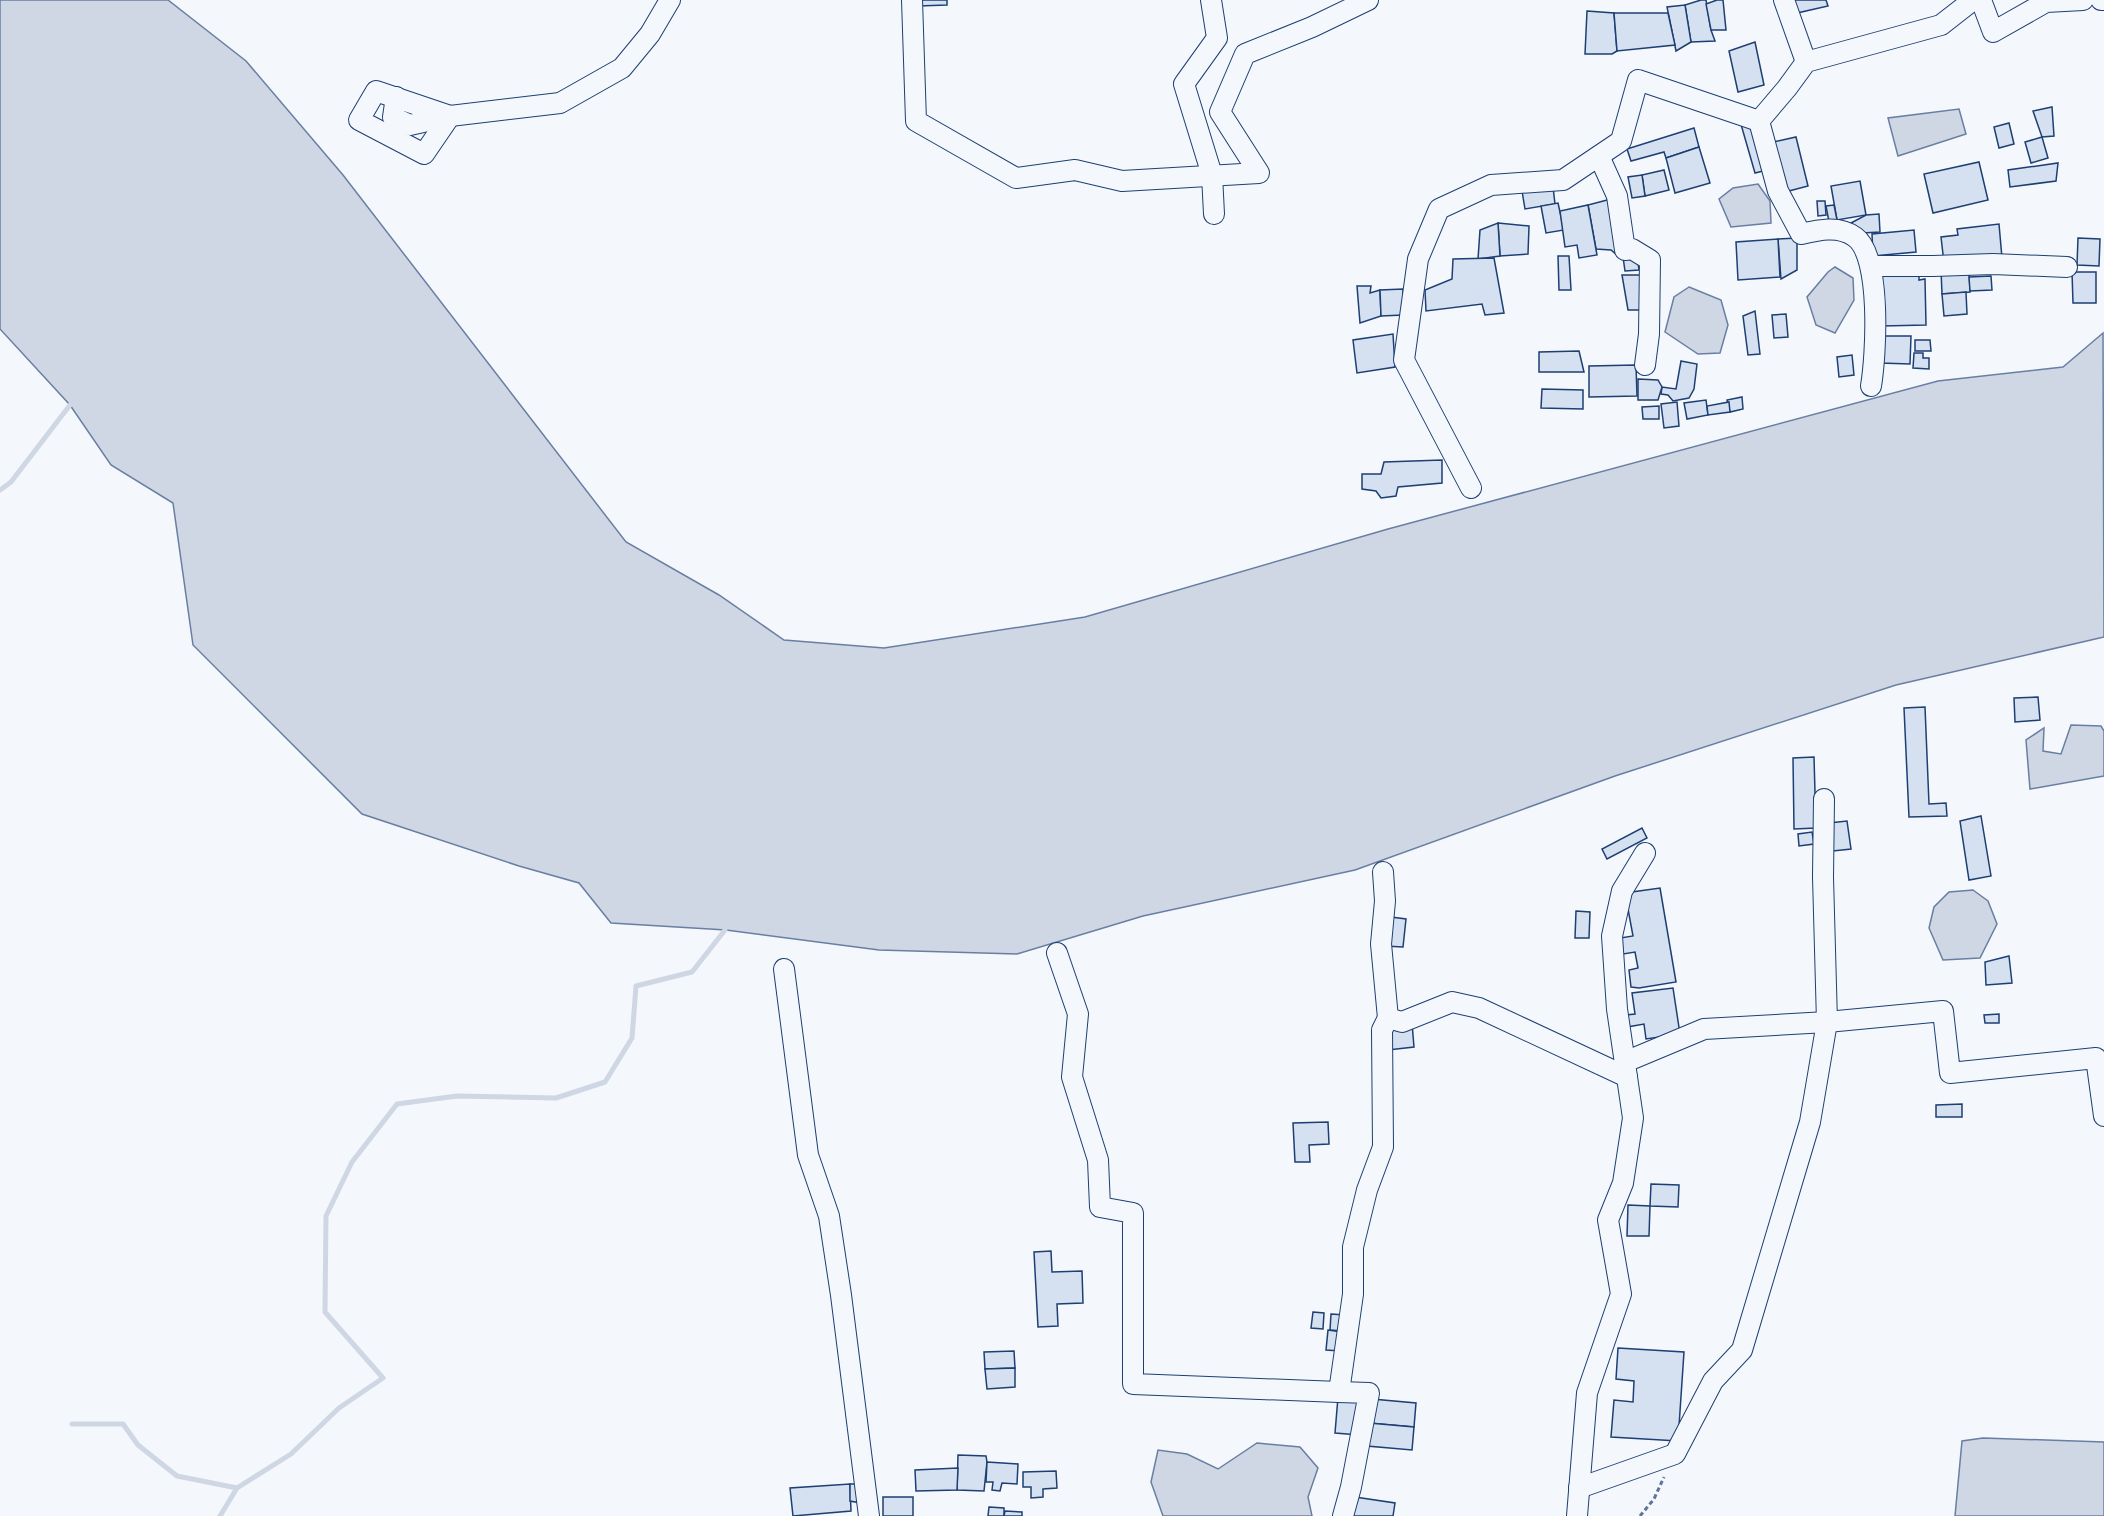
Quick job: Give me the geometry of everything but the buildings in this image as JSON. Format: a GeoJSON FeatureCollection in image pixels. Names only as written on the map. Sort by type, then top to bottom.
{"type":"FeatureCollection","features":[{"type":"Feature","properties":{"kind":"street"},"geometry":{"type":"LineString","coordinates":[[450,116],[424,154],[359,120],[376,91],[450,116],[561,103],[622,68],[650,34],[666,3],[670,0]]}},
{"type":"Feature","properties":{"kind":"street"},"geometry":{"type":"LineString","coordinates":[[912,0],[916,121],[1016,178],[1075,170],[1122,181],[1258,173],[1220,112],[1245,54],[1312,27],[1368,0]]}},
{"type":"Feature","properties":{"kind":"street"},"geometry":{"type":"LineString","coordinates":[[1212,0],[1217,38],[1184,84],[1212,176],[1214,214]]}},
{"type":"Feature","properties":{"kind":"street"},"geometry":{"type":"LineString","coordinates":[[1784,0],[1806,62]]}},
{"type":"Feature","properties":{"kind":"street"},"geometry":{"type":"LineString","coordinates":[[1759,120],[1806,62],[1941,25],[1973,0]]}},
{"type":"Feature","properties":{"kind":"street"},"geometry":{"type":"LineString","coordinates":[[1981,0],[1993,33],[2046,2],[2083,0]]}},
{"type":"Feature","properties":{"kind":"street"},"geometry":{"type":"LineString","coordinates":[[1471,488],[1404,360],[1418,259],[1438,209],[1491,185],[1563,180],[1622,141],[1638,80],[1759,120]]}},
{"type":"Feature","properties":{"kind":"street"},"geometry":{"type":"LineString","coordinates":[[1759,120],[1778,190],[1801,234],[1826,228],[1856,238],[1871,266],[1875,327],[1871,386]]}},
{"type":"Feature","properties":{"kind":"street"},"geometry":{"type":"LineString","coordinates":[[1599,156],[1617,196],[1625,250],[1632,249],[1650,260],[1649,334],[1645,365]]}},
{"type":"Feature","properties":{"kind":"street"},"geometry":{"type":"LineString","coordinates":[[1871,266],[1933,267],[1997,264],[2067,267]]}},
{"type":"Feature","properties":{"kind":"street"},"geometry":{"type":"LineString","coordinates":[[1579,1488],[1675,1454],[1713,1380],[1742,1350],[1810,1122],[1827,1022],[1823,877],[1824,799]]}},
{"type":"Feature","properties":{"kind":"street"},"geometry":{"type":"LineString","coordinates":[[1577,1516],[1587,1393],[1621,1294],[1608,1220],[1623,1183],[1633,1118],[1617,1009],[1612,936],[1623,891],[1645,853]]}},
{"type":"Feature","properties":{"kind":"street"},"geometry":{"type":"LineString","coordinates":[[1339,1392],[1353,1294],[1353,1247],[1367,1190],[1383,1147],[1382,1030],[1388,1018],[1381,944],[1385,901],[1383,872]]}},
{"type":"Feature","properties":{"kind":"street"},"geometry":{"type":"LineString","coordinates":[[1057,952],[1078,1014],[1072,1077],[1098,1160],[1100,1208],[1133,1213],[1133,1384],[1369,1393],[1351,1487],[1343,1516]]}},
{"type":"Feature","properties":{"kind":"street"},"geometry":{"type":"LineString","coordinates":[[784,969],[808,1155],[829,1216],[869,1516]]}},
{"type":"Feature","properties":{"kind":"street"},"geometry":{"type":"LineString","coordinates":[[1388,1018],[1402,1022],[1452,1002],[1479,1008],[1626,1070]]}},
{"type":"Feature","properties":{"kind":"street"},"geometry":{"type":"LineString","coordinates":[[1626,1070],[1704,1029],[1827,1022],[1942,1011],[1950,1072],[2096,1058],[2104,1116]]}},
{"type":"Feature","properties":{"kind":"path"},"geometry":{"type":"LineString","coordinates":[[1640,1516],[1654,1499],[1675,1454]]}},
{"type":"Feature","properties":{"kind":"shaded area"},"geometry":{"type":"Polygon","coordinates":[[[0,0],[168,0],[246,61],[343,175],[626,542],[719,595],[784,640],[884,648],[1085,617],[1388,529],[1938,381],[2063,367],[2103,333],[2104,637],[1896,685],[1615,776],[1355,870],[1143,916],[1017,954],[879,950],[726,930],[611,923],[579,883],[519,866],[362,814],[193,645],[173,503],[111,465],[70,405],[0,329],[0,0]]]}},
{"type":"Feature","properties":{"kind":"shaded area"},"geometry":{"type":"Polygon","coordinates":[[[1959,109],[1966,134],[1898,156],[1888,118],[1959,109]]]}},
{"type":"Feature","properties":{"kind":"shaded area"},"geometry":{"type":"Polygon","coordinates":[[[1758,184],[1770,201],[1771,223],[1731,227],[1719,199],[1733,188],[1758,184]]]}},
{"type":"Feature","properties":{"kind":"shaded area"},"geometry":{"type":"Polygon","coordinates":[[[1835,267],[1853,278],[1854,300],[1835,333],[1816,325],[1807,297],[1835,267]]]}},
{"type":"Feature","properties":{"kind":"shaded area"},"geometry":{"type":"Polygon","coordinates":[[[1689,287],[1721,300],[1728,325],[1720,353],[1698,354],[1665,332],[1674,297],[1689,287]]]}},
{"type":"Feature","properties":{"kind":"shaded area"},"geometry":{"type":"Polygon","coordinates":[[[2071,725],[2101,726],[2104,731],[2104,776],[2030,789],[2026,740],[2044,728],[2043,751],[2061,754],[2071,725]]]}},
{"type":"Feature","properties":{"kind":"shaded area"},"geometry":{"type":"Polygon","coordinates":[[[1973,890],[1988,901],[1997,924],[1980,958],[1943,960],[1929,928],[1934,907],[1949,892],[1973,890]]]}},
{"type":"Feature","properties":{"kind":"shaded area"},"geometry":{"type":"Polygon","coordinates":[[[1983,1438],[2104,1442],[2104,1516],[1955,1516],[1962,1441],[1983,1438]]]}},
{"type":"Feature","properties":{"kind":"shaded area"},"geometry":{"type":"Polygon","coordinates":[[[1257,1443],[1300,1447],[1318,1468],[1308,1497],[1312,1516],[1163,1516],[1151,1482],[1158,1450],[1187,1454],[1218,1469],[1257,1443]]]}},
{"type":"Feature","properties":{"kind":"waterway"},"geometry":{"type":"LineString","coordinates":[[0,490],[11,482],[70,405]]}},
{"type":"Feature","properties":{"kind":"waterway"},"geometry":{"type":"LineString","coordinates":[[220,1516],[237,1488],[291,1454],[339,1408],[383,1378],[325,1312],[326,1216],[352,1162],[397,1104],[457,1096],[556,1098],[605,1082],[632,1038],[636,986],[692,972],[725,930],[724,925]]}},
{"type":"Feature","properties":{"kind":"waterway"},"geometry":{"type":"LineString","coordinates":[[72,1424],[123,1424],[138,1445],[177,1476],[237,1488]]}}]}
